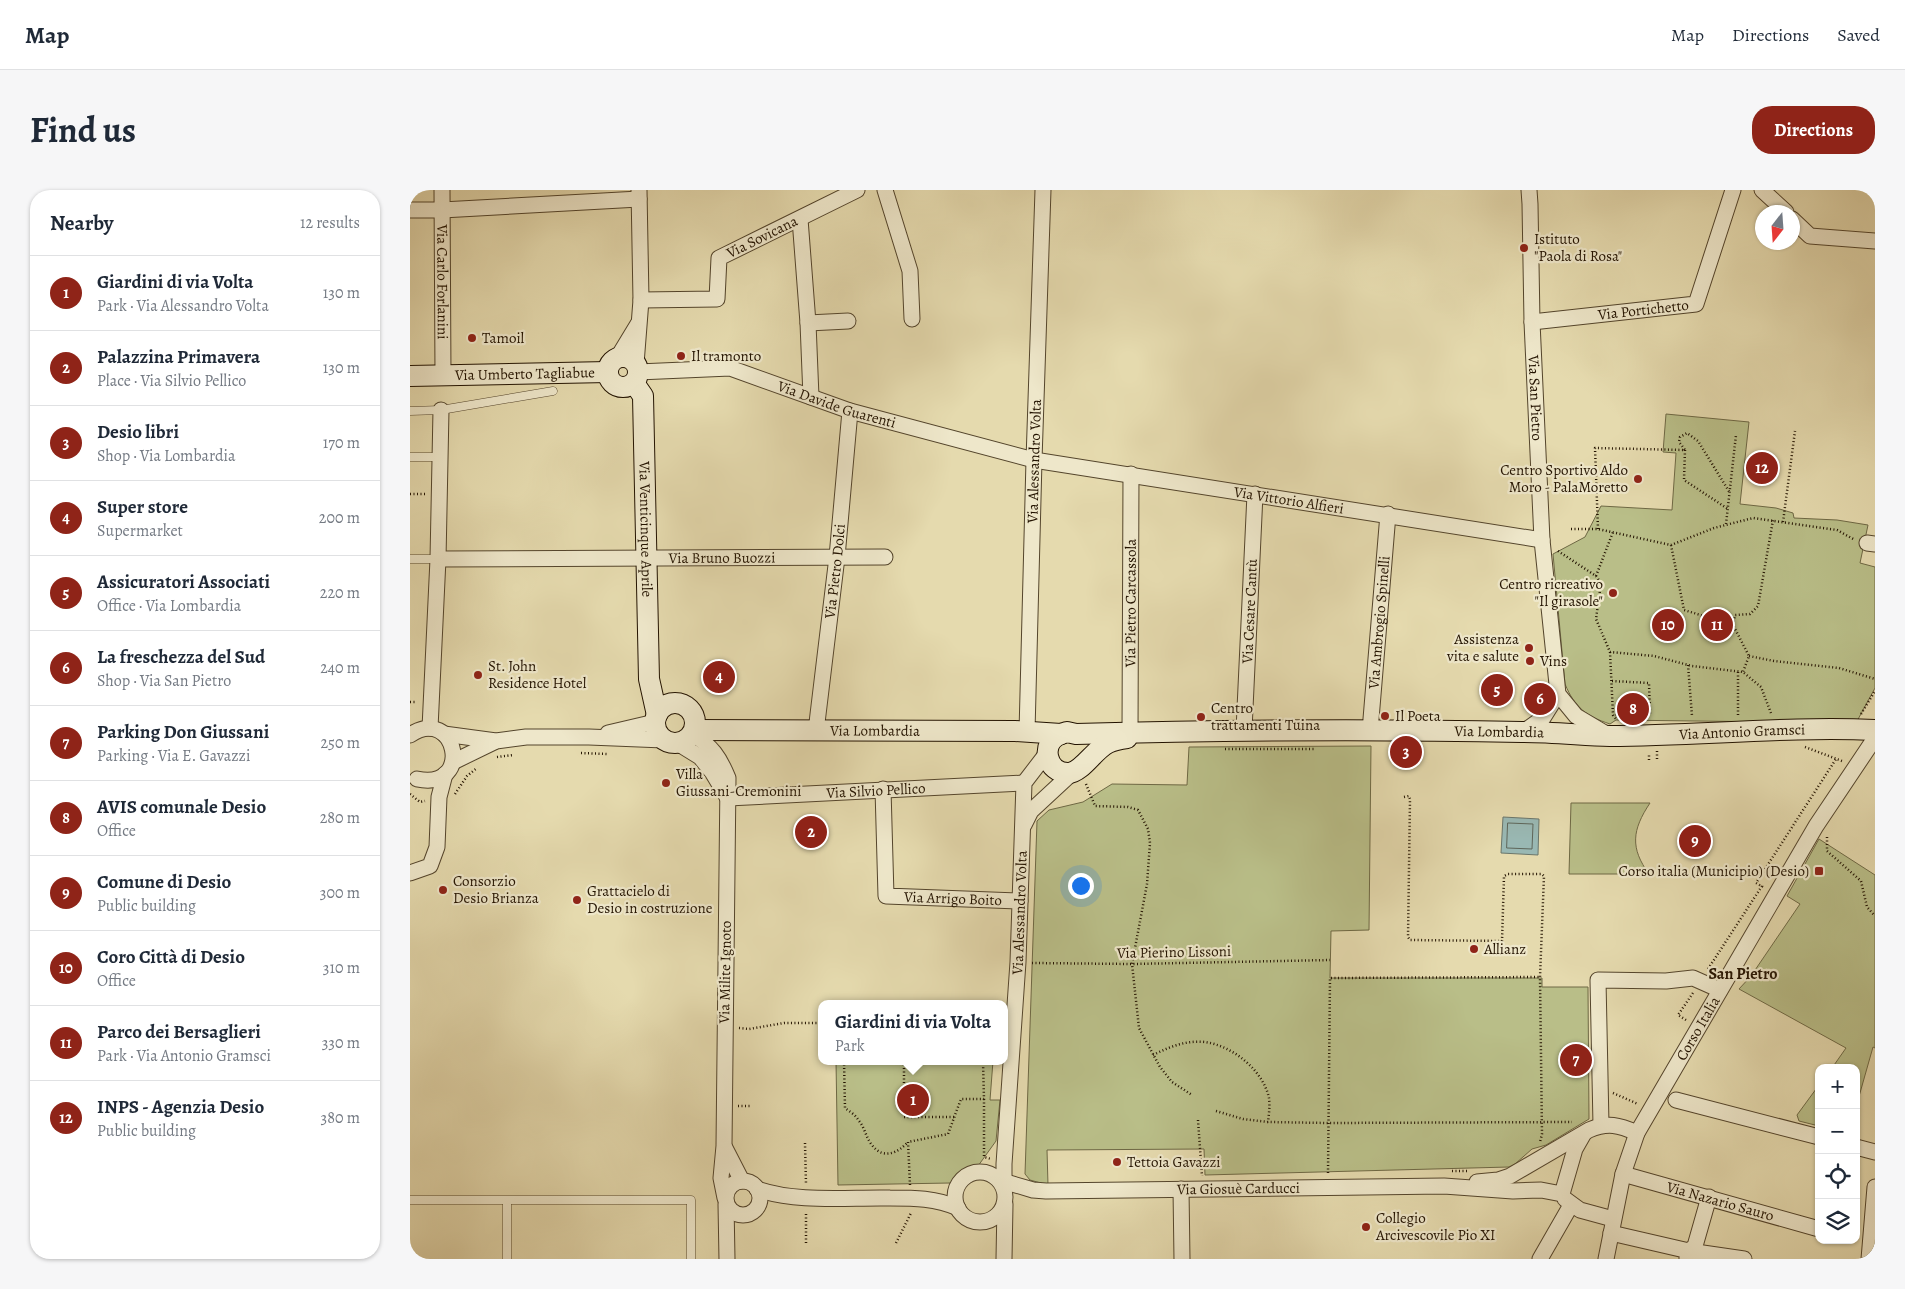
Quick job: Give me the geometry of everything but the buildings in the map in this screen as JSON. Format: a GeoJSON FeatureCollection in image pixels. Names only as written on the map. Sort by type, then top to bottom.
{"type":"FeatureCollection","features":[{"type":"Feature","properties":{"kind":"street","name":"Via Carlo Forlanini"},"geometry":{"type":"LineString","coordinates":[[442,190],[443,375]]}},
{"type":"Feature","properties":{"kind":"street","name":"Via Sovicana"},"geometry":{"type":"LineString","coordinates":[[641,300],[717,299],[719,258],[857,190]]}},
{"type":"Feature","properties":{"kind":"street"},"geometry":{"type":"LineString","coordinates":[[884,190],[910,271],[912,319]]}},
{"type":"Feature","properties":{"kind":"street","name":"Via Alessandro Volta"},"geometry":{"type":"LineString","coordinates":[[1021,732],[1034,460],[1043,190]]}},
{"type":"Feature","properties":{"kind":"street","name":"Via San Pietro"},"geometry":{"type":"LineString","coordinates":[[1528,190],[1542,540],[1558,694]]}},
{"type":"Feature","properties":{"kind":"street","name":"Via Portichetto"},"geometry":{"type":"LineString","coordinates":[[1532,322],[1696,304],[1733,190]]}},
{"type":"Feature","properties":{"kind":"street"},"geometry":{"type":"LineString","coordinates":[[1762,190],[1778,205]]}},
{"type":"Feature","properties":{"kind":"street"},"geometry":{"type":"LineString","coordinates":[[410,210],[442,210],[639,194]]}},
{"type":"Feature","properties":{"kind":"street","name":"Via Venticinque Aprile"},"geometry":{"type":"LineString","coordinates":[[639,194],[640,320],[627,369],[643,396],[649,680],[659,735],[683,727]]}},
{"type":"Feature","properties":{"kind":"street"},"geometry":{"type":"LineString","coordinates":[[800,219],[808,323],[811,397]]}},
{"type":"Feature","properties":{"kind":"street"},"geometry":{"type":"LineString","coordinates":[[1800,227],[1810,236],[1875,241]]}},
{"type":"Feature","properties":{"kind":"street"},"geometry":{"type":"LineString","coordinates":[[808,323],[848,321]]}},
{"type":"Feature","properties":{"kind":"street","name":"Via Davide Guarenti"},"geometry":{"type":"LineString","coordinates":[[627,369],[730,368],[850,411],[1034,460]]}},
{"type":"Feature","properties":{"kind":"street","name":"Via Umberto Tagliabue"},"geometry":{"type":"LineString","coordinates":[[410,376],[627,369]]}},
{"type":"Feature","properties":{"kind":"street"},"geometry":{"type":"LineString","coordinates":[[410,735],[416,730],[430,728],[438,559],[441,410]]}},
{"type":"Feature","properties":{"kind":"street","name":"Via Pietro Dolci"},"geometry":{"type":"LineString","coordinates":[[816,731],[837,557],[850,411]]}},
{"type":"Feature","properties":{"kind":"street","name":"Via Vittorio Alfieri"},"geometry":{"type":"LineString","coordinates":[[1034,460],[1388,514],[1542,540]]}},
{"type":"Feature","properties":{"kind":"street","name":"Via Pietro Carcassola"},"geometry":{"type":"LineString","coordinates":[[1130,732],[1131,474]]}},
{"type":"Feature","properties":{"kind":"street","name":"Via Cesare Cantù"},"geometry":{"type":"LineString","coordinates":[[1244,730],[1255,494]]}},
{"type":"Feature","properties":{"kind":"street","name":"Via Ambrogio Spinelli"},"geometry":{"type":"LineString","coordinates":[[1370,731],[1388,514]]}},
{"type":"Feature","properties":{"kind":"street","name":"Via Bruno Buozzi"},"geometry":{"type":"LineString","coordinates":[[438,559],[885,557]]}},
{"type":"Feature","properties":{"kind":"street"},"geometry":{"type":"LineString","coordinates":[[649,680],[683,727]]}},
{"type":"Feature","properties":{"kind":"street"},"geometry":{"type":"LineString","coordinates":[[1523,732],[1543,718],[1558,694],[1576,716],[1612,736]]}},
{"type":"Feature","properties":{"kind":"street"},"geometry":{"type":"LineString","coordinates":[[656,718],[661,709],[668,704],[700,757],[728,798]]}},
{"type":"Feature","properties":{"kind":"street","name":"Via Lombardia"},"geometry":{"type":"LineString","coordinates":[[589,737],[656,718]]}},
{"type":"Feature","properties":{"kind":"street","name":"Via Lombardia"},"geometry":{"type":"LineString","coordinates":[[430,728],[444,734],[496,741],[526,737],[589,737],[683,727],[734,731],[1021,732],[1068,734],[1244,730],[1523,732],[1612,736]]}},
{"type":"Feature","properties":{"kind":"street","name":"Via Antonio Gramsci"},"geometry":{"type":"LineString","coordinates":[[1612,736],[1875,730]]}},
{"type":"Feature","properties":{"kind":"street"},"geometry":{"type":"LineString","coordinates":[[1021,732],[1047,753]]}},
{"type":"Feature","properties":{"kind":"street","name":"Via Lombardia"},"geometry":{"type":"LineString","coordinates":[[1080,767],[1107,743],[1150,732]]}},
{"type":"Feature","properties":{"kind":"street"},"geometry":{"type":"LineString","coordinates":[[410,873],[430,866],[437,847],[436,801],[449,768],[453,747],[444,734]]}},
{"type":"Feature","properties":{"kind":"street"},"geometry":{"type":"LineString","coordinates":[[1068,734],[1085,742],[1088,748],[1080,767],[1064,773],[1055,769],[1048,760],[1047,753],[1050,741],[1068,734]]}},
{"type":"Feature","properties":{"kind":"street","name":"Corso Italia"},"geometry":{"type":"LineString","coordinates":[[1606,1259],[1623,1174],[1638,1133],[1816,826],[1875,738]]}},
{"type":"Feature","properties":{"kind":"street","name":"Via Lombardia"},"geometry":{"type":"LineString","coordinates":[[414,776],[432,780],[496,741]]}},
{"type":"Feature","properties":{"kind":"street"},"geometry":{"type":"LineString","coordinates":[[1024,783],[1047,753]]}},
{"type":"Feature","properties":{"kind":"street","name":"Via Alessandro Volta"},"geometry":{"type":"LineString","coordinates":[[1021,831],[1031,810],[1080,767]]}},
{"type":"Feature","properties":{"kind":"street"},"geometry":{"type":"LineString","coordinates":[[414,776],[428,789],[436,801]]}},
{"type":"Feature","properties":{"kind":"street","name":"Via Alessandro Volta"},"geometry":{"type":"LineString","coordinates":[[1004,1255],[1005,1145],[1018,962],[1024,783]]}},
{"type":"Feature","properties":{"kind":"street","name":"Via Silvio Pellico"},"geometry":{"type":"LineString","coordinates":[[728,798],[1024,783]]}},
{"type":"Feature","properties":{"kind":"street","name":"Via Arrigo Boito"},"geometry":{"type":"LineString","coordinates":[[882,789],[886,896],[1020,900]]}},
{"type":"Feature","properties":{"kind":"street","name":"Via Milite Ignoto"},"geometry":{"type":"LineString","coordinates":[[727,1259],[726,1201],[721,1178],[724,1146],[728,798]]}},
{"type":"Feature","properties":{"kind":"street"},"geometry":{"type":"LineString","coordinates":[[1638,1133],[1614,1125],[1601,1124],[1598,980],[1666,981],[1693,978],[1720,990]]}},
{"type":"Feature","properties":{"kind":"street"},"geometry":{"type":"LineString","coordinates":[[1676,1100],[1815,1136]]}},
{"type":"Feature","properties":{"kind":"street","name":"Via Giosuè Carducci"},"geometry":{"type":"LineString","coordinates":[[1444,1186],[1498,1180],[1510,1176],[1601,1124]]}},
{"type":"Feature","properties":{"kind":"street"},"geometry":{"type":"LineString","coordinates":[[1540,1259],[1566,1200],[1574,1149],[1584,1134]]}},
{"type":"Feature","properties":{"kind":"street"},"geometry":{"type":"LineString","coordinates":[[958,1208],[957,1186],[964,1178],[974,1172],[983,1170],[1005,1145]]}},
{"type":"Feature","properties":{"kind":"street","name":"Via Milite Ignoto"},"geometry":{"type":"LineString","coordinates":[[724,1146],[742,1181]]}},
{"type":"Feature","properties":{"kind":"street"},"geometry":{"type":"LineString","coordinates":[[910,1198],[941,1202],[958,1208],[968,1219],[984,1222],[996,1217],[1004,1190],[983,1170]]}},
{"type":"Feature","properties":{"kind":"street","name":"Via Nazario Sauro"},"geometry":{"type":"LineString","coordinates":[[1623,1174],[1815,1228]]}},
{"type":"Feature","properties":{"kind":"street"},"geometry":{"type":"LineString","coordinates":[[742,1181],[754,1184],[757,1189],[760,1198],[758,1206],[750,1214],[739,1215],[729,1209],[726,1193],[732,1184],[742,1181]]}},
{"type":"Feature","properties":{"kind":"street","name":"Via Giosuè Carducci"},"geometry":{"type":"LineString","coordinates":[[1004,1190],[1444,1186],[1513,1191],[1542,1190],[1566,1200],[1612,1226],[1688,1255],[1744,1259]]}},
{"type":"Feature","properties":{"kind":"street"},"geometry":{"type":"LineString","coordinates":[[1868,1247],[1875,1188]]}},
{"type":"Feature","properties":{"kind":"street"},"geometry":{"type":"LineString","coordinates":[[757,1189],[768,1193],[802,1197],[910,1198],[936,1197],[956,1192]]}},
{"type":"Feature","properties":{"kind":"street"},"geometry":{"type":"LineString","coordinates":[[1181,1189],[1182,1259]]}},
{"type":"Feature","properties":{"kind":"street"},"geometry":{"type":"LineString","coordinates":[[758,1206],[802,1197]]}},
{"type":"Feature","properties":{"kind":"street"},"geometry":{"type":"LineString","coordinates":[[1688,1255],[1695,1246],[1709,1197]]}},
{"type":"Feature","properties":{"kind":"street","name":"Via Alessandro Volta"},"geometry":{"type":"LineString","coordinates":[[984,1222],[997,1236],[1004,1255]]}},
{"type":"Feature","properties":{"kind":"lane"},"geometry":{"type":"LineString","coordinates":[[410,410],[441,410],[552,392]]}},
{"type":"Feature","properties":{"kind":"lane"},"geometry":{"type":"LineString","coordinates":[[410,457],[440,456]]}},
{"type":"Feature","properties":{"kind":"lane"},"geometry":{"type":"LineString","coordinates":[[410,558],[438,559]]}},
{"type":"Feature","properties":{"kind":"lane"},"geometry":{"type":"LineString","coordinates":[[410,1200],[691,1200],[691,1259]]}},
{"type":"Feature","properties":{"kind":"lane"},"geometry":{"type":"LineString","coordinates":[[506,1200],[507,1259]]}},
{"type":"Feature","properties":{"kind":"path"},"geometry":{"type":"LineString","coordinates":[[1783,522],[1795,431]]}},
{"type":"Feature","properties":{"kind":"path"},"geometry":{"type":"LineString","coordinates":[[1728,509],[1684,480],[1685,450],[1679,442],[1680,437],[1688,432],[1698,441],[1730,493]]}},
{"type":"Feature","properties":{"kind":"path"},"geometry":{"type":"LineString","coordinates":[[1726,524],[1736,434]]}},
{"type":"Feature","properties":{"kind":"path"},"geometry":{"type":"LineString","coordinates":[[1598,529],[1595,448],[1685,450]]}},
{"type":"Feature","properties":{"kind":"path"},"geometry":{"type":"LineString","coordinates":[[1571,529],[1598,529],[1671,545],[1726,524],[1753,518],[1836,530],[1854,540],[1871,543]]}},
{"type":"Feature","properties":{"kind":"path"},"geometry":{"type":"LineString","coordinates":[[1733,625],[1736,616],[1750,614],[1758,606],[1772,520]]}},
{"type":"Feature","properties":{"kind":"path"},"geometry":{"type":"LineString","coordinates":[[1596,576],[1613,532]]}},
{"type":"Feature","properties":{"kind":"path"},"geometry":{"type":"LineString","coordinates":[[1542,540],[1596,576],[1601,583],[1596,619],[1610,652],[1613,715],[1616,720],[1612,736]]}},
{"type":"Feature","properties":{"kind":"path"},"geometry":{"type":"LineString","coordinates":[[1671,545],[1684,610],[1733,625],[1749,656],[1743,672]]}},
{"type":"Feature","properties":{"kind":"path"},"geometry":{"type":"LineString","coordinates":[[1610,652],[1654,656],[1688,665],[1743,672],[1762,687],[1778,731]]}},
{"type":"Feature","properties":{"kind":"path"},"geometry":{"type":"LineString","coordinates":[[1749,656],[1774,661],[1839,668],[1875,680]]}},
{"type":"Feature","properties":{"kind":"path"},"geometry":{"type":"LineString","coordinates":[[1688,665],[1693,720]]}},
{"type":"Feature","properties":{"kind":"path"},"geometry":{"type":"LineString","coordinates":[[1738,672],[1738,719]]}},
{"type":"Feature","properties":{"kind":"path"},"geometry":{"type":"LineString","coordinates":[[1612,681],[1649,683],[1650,714],[1613,715]]}},
{"type":"Feature","properties":{"kind":"path"},"geometry":{"type":"LineString","coordinates":[[1801,746],[1855,767]]}},
{"type":"Feature","properties":{"kind":"path"},"geometry":{"type":"LineString","coordinates":[[1225,749],[1320,748]]}},
{"type":"Feature","properties":{"kind":"path"},"geometry":{"type":"LineString","coordinates":[[1657,750],[1657,760]]}},
{"type":"Feature","properties":{"kind":"path"},"geometry":{"type":"LineString","coordinates":[[581,753],[609,754]]}},
{"type":"Feature","properties":{"kind":"path"},"geometry":{"type":"LineString","coordinates":[[492,759],[516,754]]}},
{"type":"Feature","properties":{"kind":"path"},"geometry":{"type":"LineString","coordinates":[[1777,893],[1756,883],[1836,759]]}},
{"type":"Feature","properties":{"kind":"path"},"geometry":{"type":"LineString","coordinates":[[410,794],[420,802],[452,799],[467,776],[480,765]]}},
{"type":"Feature","properties":{"kind":"path"},"geometry":{"type":"LineString","coordinates":[[1080,767],[1095,806],[1128,807],[1138,810],[1148,829],[1150,843],[1148,874],[1132,964],[1139,1028],[1153,1055],[1172,1082],[1192,1095]]}},
{"type":"Feature","properties":{"kind":"path"},"geometry":{"type":"LineString","coordinates":[[1404,797],[1409,796],[1410,798],[1409,939],[1502,941],[1504,876],[1508,874],[1542,874],[1544,876],[1540,977],[1542,1134],[1539,1147]]}},
{"type":"Feature","properties":{"kind":"path"},"geometry":{"type":"LineString","coordinates":[[1827,832],[1827,851],[1861,881],[1867,907],[1875,916]]}},
{"type":"Feature","properties":{"kind":"path"},"geometry":{"type":"LineString","coordinates":[[1699,1026],[1678,1015],[1762,886]]}},
{"type":"Feature","properties":{"kind":"path","name":"Via Pierino Lissoni"},"geometry":{"type":"LineString","coordinates":[[1018,962],[1132,964],[1330,960]]}},
{"type":"Feature","properties":{"kind":"path"},"geometry":{"type":"LineString","coordinates":[[1329,1188],[1330,978],[1540,977]]}},
{"type":"Feature","properties":{"kind":"path"},"geometry":{"type":"LineString","coordinates":[[738,1028],[749,1029],[784,1024],[818,1023]]}},
{"type":"Feature","properties":{"kind":"path"},"geometry":{"type":"LineString","coordinates":[[1153,1055],[1168,1047],[1187,1042],[1205,1042],[1232,1051],[1247,1063],[1264,1085],[1269,1098],[1268,1122]]}},
{"type":"Feature","properties":{"kind":"path"},"geometry":{"type":"LineString","coordinates":[[844,1065],[845,1108],[860,1121],[872,1145],[878,1151],[885,1154],[893,1154],[900,1151],[908,1142],[948,1134],[961,1099],[984,1099],[983,1065]]}},
{"type":"Feature","properties":{"kind":"path"},"geometry":{"type":"LineString","coordinates":[[904,1065],[904,1117],[954,1117]]}},
{"type":"Feature","properties":{"kind":"path"},"geometry":{"type":"LineString","coordinates":[[724,1105],[752,1106]]}},
{"type":"Feature","properties":{"kind":"path"},"geometry":{"type":"LineString","coordinates":[[1216,1111],[1243,1119],[1268,1122],[1542,1123]]}},
{"type":"Feature","properties":{"kind":"path"},"geometry":{"type":"LineString","coordinates":[[1198,1120],[1202,1189]]}},
{"type":"Feature","properties":{"kind":"path"},"geometry":{"type":"LineString","coordinates":[[896,1243],[911,1213],[908,1142]]}},
{"type":"Feature","properties":{"kind":"path"},"geometry":{"type":"LineString","coordinates":[[1444,1171],[1473,1170]]}},
{"type":"Feature","properties":{"kind":"path"},"geometry":{"type":"LineString","coordinates":[[1328,1172],[1337,1172]]}},
{"type":"Feature","properties":{"kind":"green space"},"geometry":{"type":"Polygon","coordinates":[[[1666,414],[1749,422],[1740,504],[1776,508],[1793,513],[1794,518],[1837,520],[1868,525],[1860,563],[1875,567],[1875,688],[1856,723],[1616,720],[1610,724],[1594,718],[1582,710],[1573,699],[1565,684],[1553,554],[1585,537],[1601,506],[1672,510],[1676,453],[1663,452],[1666,414]]]}},
{"type":"Feature","properties":{"kind":"green space"},"geometry":{"type":"Polygon","coordinates":[[[1371,746],[1369,930],[1331,931],[1330,978],[1542,978],[1542,987],[1588,987],[1589,1119],[1546,1145],[1532,1149],[1509,1167],[1205,1175],[1204,1149],[1047,1150],[1048,1185],[1030,1180],[1025,1174],[1037,821],[1049,810],[1083,802],[1112,784],[1187,785],[1189,747],[1371,746]]]}},
{"type":"Feature","properties":{"kind":"green space"},"geometry":{"type":"Polygon","coordinates":[[[1571,803],[1650,803],[1640,822],[1636,839],[1639,856],[1649,874],[1569,874],[1571,803]]]}},
{"type":"Feature","properties":{"kind":"green space"},"geometry":{"type":"Polygon","coordinates":[[[1819,839],[1875,875],[1875,1048],[1873,1047],[1860,1093],[1860,1064],[1835,1064],[1846,1048],[1739,989],[1751,976],[1800,904],[1787,896],[1819,839]]]}},
{"type":"Feature","properties":{"kind":"green space"},"geometry":{"type":"Polygon","coordinates":[[[836,1065],[993,1065],[990,1100],[1000,1100],[996,1141],[978,1166],[962,1171],[950,1183],[838,1185],[836,1065]]]}},
{"type":"Feature","properties":{"kind":"green space"},"geometry":{"type":"Polygon","coordinates":[[[1815,1090],[1815,1125],[1799,1121],[1797,1115],[1815,1090]]]}},
{"type":"Feature","properties":{"kind":"water"},"geometry":{"type":"Polygon","coordinates":[[[1503,817],[1539,819],[1538,855],[1501,853],[1503,817]]]}},
{"type":"Feature","properties":{"kind":"place","name":"Istituto \"Paola di Rosa\""},"geometry":{"type":"Point","coordinates":[1524,248]}},
{"type":"Feature","properties":{"kind":"place","name":"Tamoil"},"geometry":{"type":"Point","coordinates":[472,338]}},
{"type":"Feature","properties":{"kind":"place","name":"Il tramonto"},"geometry":{"type":"Point","coordinates":[681,356]}},
{"type":"Feature","properties":{"kind":"place","name":"INPS - Agenzia Desio"},"geometry":{"type":"Point","coordinates":[1762,468]}},
{"type":"Feature","properties":{"kind":"place","name":"Centro Sportivo Aldo Moro - PalaMoretto"},"geometry":{"type":"Point","coordinates":[1638,479]}},
{"type":"Feature","properties":{"kind":"place","name":"Centro ricreativo \"Il girasole\""},"geometry":{"type":"Point","coordinates":[1613,593]}},
{"type":"Feature","properties":{"kind":"place","name":"Coro Città di Desio"},"geometry":{"type":"Point","coordinates":[1668,625]}},
{"type":"Feature","properties":{"kind":"place","name":"Parco dei Bersaglieri"},"geometry":{"type":"Point","coordinates":[1717,625]}},
{"type":"Feature","properties":{"kind":"place","name":"Assistenza vita e salute"},"geometry":{"type":"Point","coordinates":[1529,648]}},
{"type":"Feature","properties":{"kind":"place","name":"Vins"},"geometry":{"type":"Point","coordinates":[1530,661]}},
{"type":"Feature","properties":{"kind":"place","name":"St. John Residence Hotel"},"geometry":{"type":"Point","coordinates":[478,675]}},
{"type":"Feature","properties":{"kind":"place","name":"Super store"},"geometry":{"type":"Point","coordinates":[719,677]}},
{"type":"Feature","properties":{"kind":"place","name":"Assicuratori Associati"},"geometry":{"type":"Point","coordinates":[1497,690]}},
{"type":"Feature","properties":{"kind":"place","name":"La freschezza del Sud"},"geometry":{"type":"Point","coordinates":[1540,699]}},
{"type":"Feature","properties":{"kind":"place","name":"AVIS comunale Desio"},"geometry":{"type":"Point","coordinates":[1633,709]}},
{"type":"Feature","properties":{"kind":"place","name":"Il Poeta"},"geometry":{"type":"Point","coordinates":[1385,716]}},
{"type":"Feature","properties":{"kind":"place","name":"Centro trattamenti Tuina"},"geometry":{"type":"Point","coordinates":[1201,717]}},
{"type":"Feature","properties":{"kind":"place","name":"Desio libri"},"geometry":{"type":"Point","coordinates":[1406,752]}},
{"type":"Feature","properties":{"kind":"place","name":"Villa Giussani-Cremonini"},"geometry":{"type":"Point","coordinates":[666,783]}},
{"type":"Feature","properties":{"kind":"place","name":"Palazzina Primavera"},"geometry":{"type":"Point","coordinates":[811,832]}},
{"type":"Feature","properties":{"kind":"place","name":"Comune di Desio"},"geometry":{"type":"Point","coordinates":[1695,841]}},
{"type":"Feature","properties":{"kind":"place","name":"Corso italia (Municipio) (Desio)"},"geometry":{"type":"Point","coordinates":[1819,871]}},
{"type":"Feature","properties":{"kind":"place","name":"Consorzio Desio Brianza"},"geometry":{"type":"Point","coordinates":[443,890]}},
{"type":"Feature","properties":{"kind":"place","name":"Grattacielo di Desio in costruzione"},"geometry":{"type":"Point","coordinates":[577,900]}},
{"type":"Feature","properties":{"kind":"place","name":"Allianz"},"geometry":{"type":"Point","coordinates":[1474,949]}},
{"type":"Feature","properties":{"kind":"place","name":"Parking Don Giussani"},"geometry":{"type":"Point","coordinates":[1576,1060]}},
{"type":"Feature","properties":{"kind":"place","name":"Giardini di via Volta"},"geometry":{"type":"Point","coordinates":[913,1100]}},
{"type":"Feature","properties":{"kind":"place","name":"Tettoia Gavazzi"},"geometry":{"type":"Point","coordinates":[1117,1162]}},
{"type":"Feature","properties":{"kind":"place","name":"Collegio Arcivescovile Pio XI"},"geometry":{"type":"Point","coordinates":[1366,1227]}},
{"type":"Feature","properties":{"kind":"district","name":"San Pietro"},"geometry":{"type":"Point","coordinates":[1743,973]}}]}
